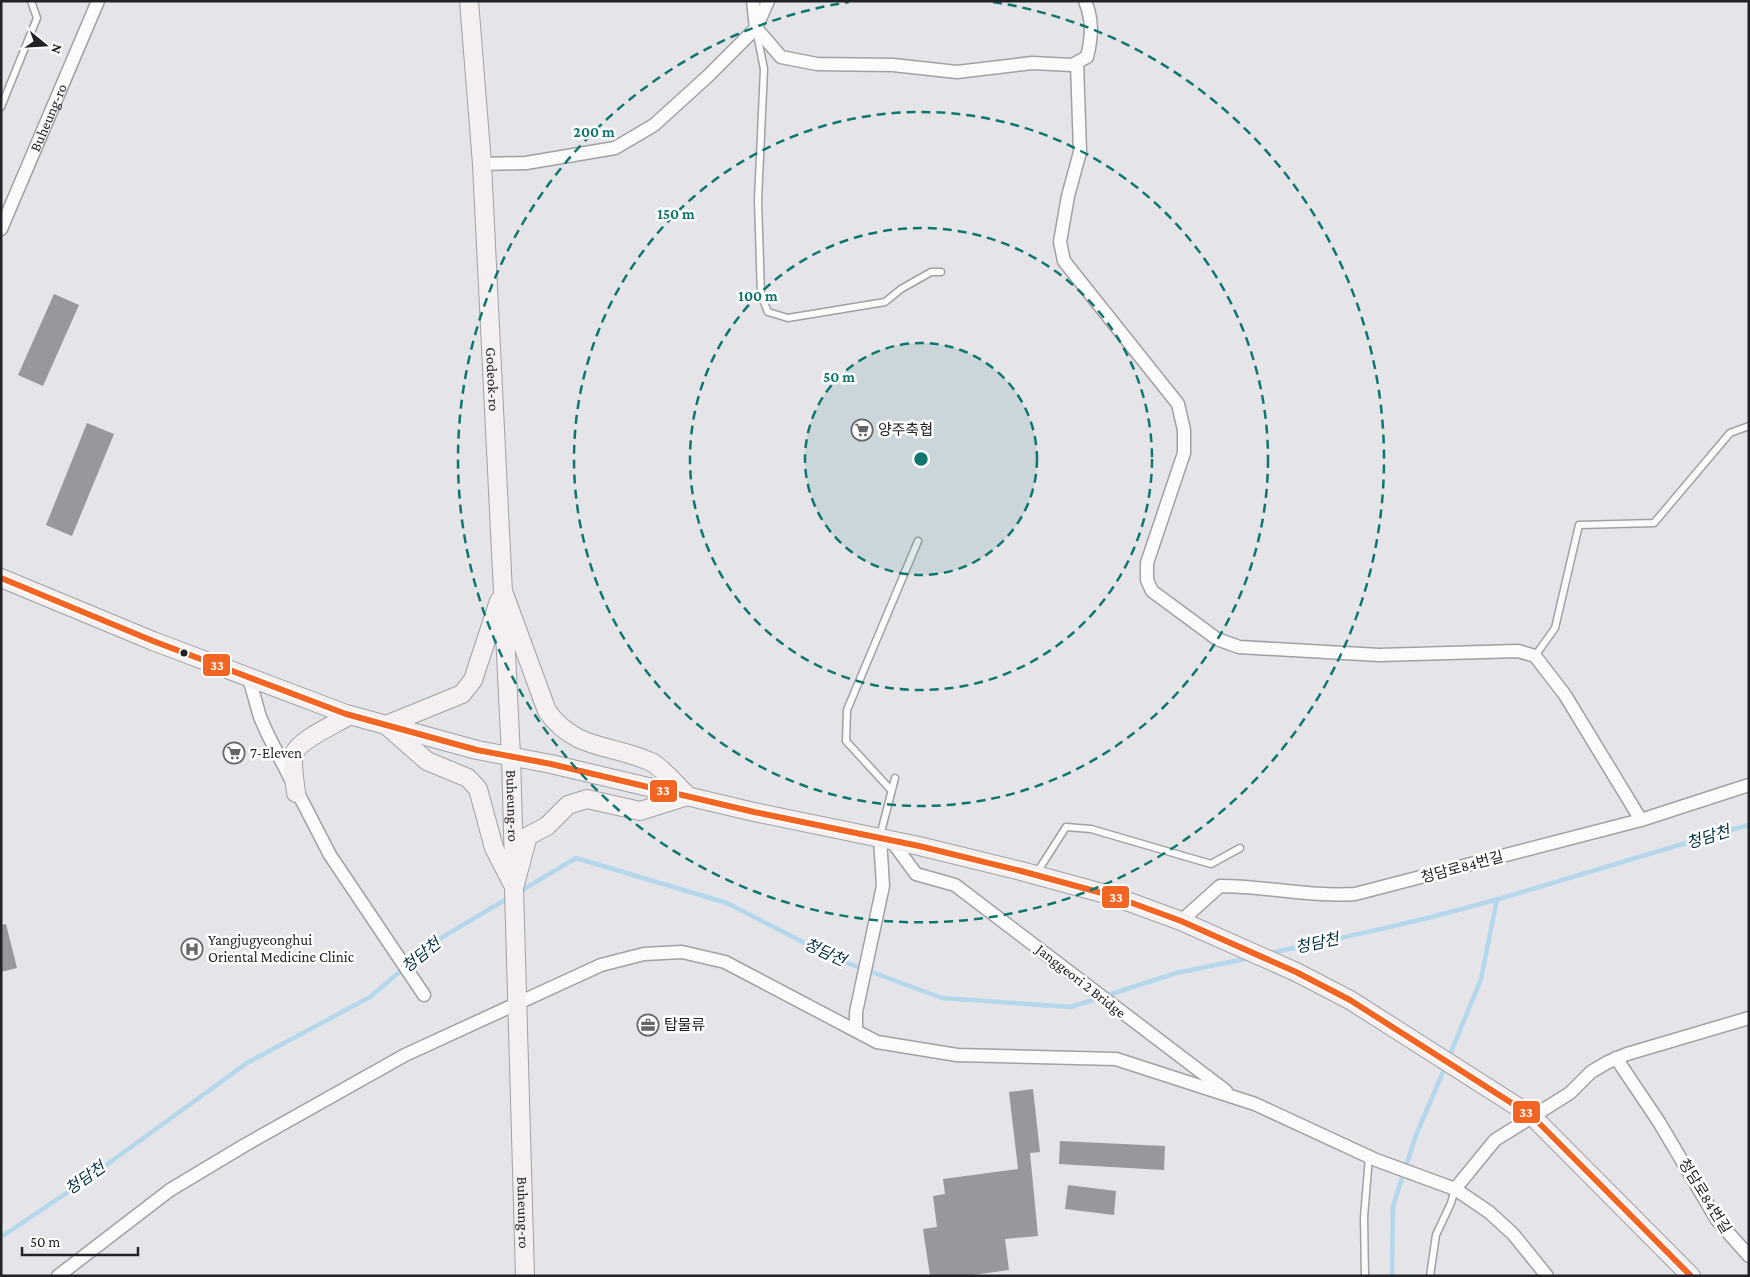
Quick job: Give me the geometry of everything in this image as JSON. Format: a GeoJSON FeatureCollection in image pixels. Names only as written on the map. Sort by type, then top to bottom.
{"type":"FeatureCollection","features":[{"type":"Feature","properties":{"kind":"main road","name":"Godeok-ro"},"geometry":{"type":"LineString","coordinates":[[468,1],[482,164],[511,756]]}},
{"type":"Feature","properties":{"kind":"main road","name":"Buheung-ro"},"geometry":{"type":"LineString","coordinates":[[1,578],[249,678],[350,715],[476,750],[511,756],[525,1276]]}},
{"type":"Feature","properties":{"kind":"main road"},"geometry":{"type":"LineString","coordinates":[[503,591],[473,680],[462,694],[386,725],[427,760],[468,778],[478,790],[494,848],[514,888]]}},
{"type":"Feature","properties":{"kind":"main road"},"geometry":{"type":"LineString","coordinates":[[503,591],[547,711],[554,721],[564,731],[591,744],[653,762],[688,796]]}},
{"type":"Feature","properties":{"kind":"main road"},"geometry":{"type":"LineString","coordinates":[[296,793],[292,764],[294,753],[301,742],[330,728],[350,715]]}},
{"type":"Feature","properties":{"kind":"main road"},"geometry":{"type":"LineString","coordinates":[[511,756],[885,839],[1035,875],[1113,896],[1181,921],[1296,972],[1350,1000],[1532,1116],[1691,1276]]}},
{"type":"Feature","properties":{"kind":"main road"},"geometry":{"type":"LineString","coordinates":[[514,888],[528,836],[547,826],[568,805],[587,799],[640,811],[688,796]]}},
{"type":"Feature","properties":{"kind":"main road"},"geometry":{"type":"LineString","coordinates":[[517,1276],[523,1237]]}},
{"type":"Feature","properties":{"kind":"street"},"geometry":{"type":"LineString","coordinates":[[753,1],[756,28],[781,57],[817,64],[893,65],[957,72],[1032,63],[1072,65],[1088,57],[1092,39],[1091,16],[1085,1]]}},
{"type":"Feature","properties":{"kind":"street"},"geometry":{"type":"LineString","coordinates":[[482,164],[526,163],[615,148],[654,125],[756,28],[768,1]]}},
{"type":"Feature","properties":{"kind":"street","name":"Buheung-ro"},"geometry":{"type":"LineString","coordinates":[[1,230],[97,3]]}},
{"type":"Feature","properties":{"kind":"street"},"geometry":{"type":"LineString","coordinates":[[1077,63],[1080,152],[1068,196],[1060,242],[1064,261],[1178,404],[1184,430],[1184,453],[1147,564],[1147,580],[1152,591],[1217,639],[1239,647],[1379,654],[1518,651],[1535,656],[1564,696],[1642,820]]}},
{"type":"Feature","properties":{"kind":"street"},"geometry":{"type":"LineString","coordinates":[[249,678],[260,717],[296,793],[330,856],[424,995]]}},
{"type":"Feature","properties":{"kind":"street","name":"청담로84번길"},"geometry":{"type":"LineString","coordinates":[[1181,921],[1220,886],[1254,886],[1332,896],[1355,894],[1642,820],[1749,785]]}},
{"type":"Feature","properties":{"kind":"street"},"geometry":{"type":"LineString","coordinates":[[856,1030],[856,1012],[883,886],[885,839]]}},
{"type":"Feature","properties":{"kind":"street","name":"Janggeori 2 Bridge"},"geometry":{"type":"LineString","coordinates":[[885,839],[916,874],[954,885],[1164,1046],[1235,1097]]}},
{"type":"Feature","properties":{"kind":"street"},"geometry":{"type":"LineString","coordinates":[[58,1276],[170,1190],[244,1145],[404,1055],[601,965],[644,954],[682,952],[725,962],[877,1042],[957,1055],[1116,1059],[1255,1104],[1372,1159],[1455,1189],[1489,1212],[1513,1234],[1548,1276]]}},
{"type":"Feature","properties":{"kind":"street"},"geometry":{"type":"LineString","coordinates":[[1455,1189],[1495,1140],[1570,1092],[1591,1072],[1616,1058],[1749,1018]]}},
{"type":"Feature","properties":{"kind":"street","name":"청담로84번길"},"geometry":{"type":"LineString","coordinates":[[1616,1058],[1659,1122],[1717,1220],[1749,1256]]}},
{"type":"Feature","properties":{"kind":"lane"},"geometry":{"type":"LineString","coordinates":[[1,107],[37,18],[31,1]]}},
{"type":"Feature","properties":{"kind":"lane"},"geometry":{"type":"LineString","coordinates":[[756,28],[764,69],[758,200],[761,294],[768,312],[788,318],[885,302],[916,280],[931,272],[941,272]]}},
{"type":"Feature","properties":{"kind":"lane"},"geometry":{"type":"LineString","coordinates":[[1535,656],[1555,628],[1579,525],[1654,523],[1730,433],[1749,426]]}},
{"type":"Feature","properties":{"kind":"lane"},"geometry":{"type":"LineString","coordinates":[[891,790],[846,741],[847,710],[918,541]]}},
{"type":"Feature","properties":{"kind":"lane"},"geometry":{"type":"LineString","coordinates":[[885,839],[894,778]]}},
{"type":"Feature","properties":{"kind":"lane"},"geometry":{"type":"LineString","coordinates":[[1035,875],[1066,827],[1091,829],[1211,864],[1240,848]]}},
{"type":"Feature","properties":{"kind":"lane"},"geometry":{"type":"LineString","coordinates":[[1365,1276],[1364,1217],[1372,1159]]}},
{"type":"Feature","properties":{"kind":"lane"},"geometry":{"type":"LineString","coordinates":[[1430,1276],[1436,1235],[1451,1203],[1455,1189]]}},
{"type":"Feature","properties":{"kind":"building"},"geometry":{"type":"Polygon","coordinates":[[[54,294],[79,305],[43,386],[18,375],[54,294]]]}},
{"type":"Feature","properties":{"kind":"building"},"geometry":{"type":"Polygon","coordinates":[[[87,423],[114,434],[72,536],[46,525],[87,423]]]}},
{"type":"Feature","properties":{"kind":"building"},"geometry":{"type":"Polygon","coordinates":[[[6,924],[17,968],[1,972],[1,925],[6,924]]]}},
{"type":"Feature","properties":{"kind":"building"},"geometry":{"type":"Polygon","coordinates":[[[1033,1089],[1040,1152],[1030,1153],[1038,1236],[1005,1239],[1009,1270],[965,1276],[930,1276],[923,1229],[937,1227],[933,1196],[945,1194],[943,1179],[1018,1169],[1009,1092],[1033,1089]]]}},
{"type":"Feature","properties":{"kind":"building"},"geometry":{"type":"Polygon","coordinates":[[[1060,1141],[1165,1146],[1164,1170],[1059,1164],[1060,1141]]]}},
{"type":"Feature","properties":{"kind":"building"},"geometry":{"type":"Polygon","coordinates":[[[1068,1185],[1116,1191],[1114,1215],[1065,1209],[1068,1185]]]}},
{"type":"Feature","properties":{"kind":"waterway","name":"청담천"},"geometry":{"type":"LineString","coordinates":[[1270,953],[1470,907],[1749,825]]}},
{"type":"Feature","properties":{"kind":"waterway","name":"청담천"},"geometry":{"type":"LineString","coordinates":[[519,892],[576,858],[727,903],[834,958],[942,998],[1071,1007],[1176,973],[1250,958]]}},
{"type":"Feature","properties":{"kind":"waterway","name":"청담천"},"geometry":{"type":"LineString","coordinates":[[1,1237],[80,1184],[247,1063],[370,997],[436,941],[510,897]]}},
{"type":"Feature","properties":{"kind":"waterway"},"geometry":{"type":"LineString","coordinates":[[1449,1057],[1481,979],[1497,899]]}},
{"type":"Feature","properties":{"kind":"waterway"},"geometry":{"type":"LineString","coordinates":[[1392,1276],[1393,1206],[1416,1135],[1446,1065]]}},
{"type":"Feature","properties":{"kind":"transit line","name":"33"},"geometry":{"type":"LineString","coordinates":[[1,578],[153,641],[346,714],[477,750],[551,764],[754,812],[919,846],[1021,871],[1113,896],[1181,921],[1296,972],[1350,1000],[1532,1116],[1691,1276]]}},
{"type":"Feature","properties":{"kind":"place","name":"양주축협"},"geometry":{"type":"Point","coordinates":[862,430]}},
{"type":"Feature","properties":{"kind":"place","name":"7-Eleven"},"geometry":{"type":"Point","coordinates":[234,753]}},
{"type":"Feature","properties":{"kind":"place","name":"Yangjugyeonghui Oriental Medicine Clinic"},"geometry":{"type":"Point","coordinates":[192,949]}},
{"type":"Feature","properties":{"kind":"place","name":"탑물류"},"geometry":{"type":"Point","coordinates":[648,1025]}}]}
